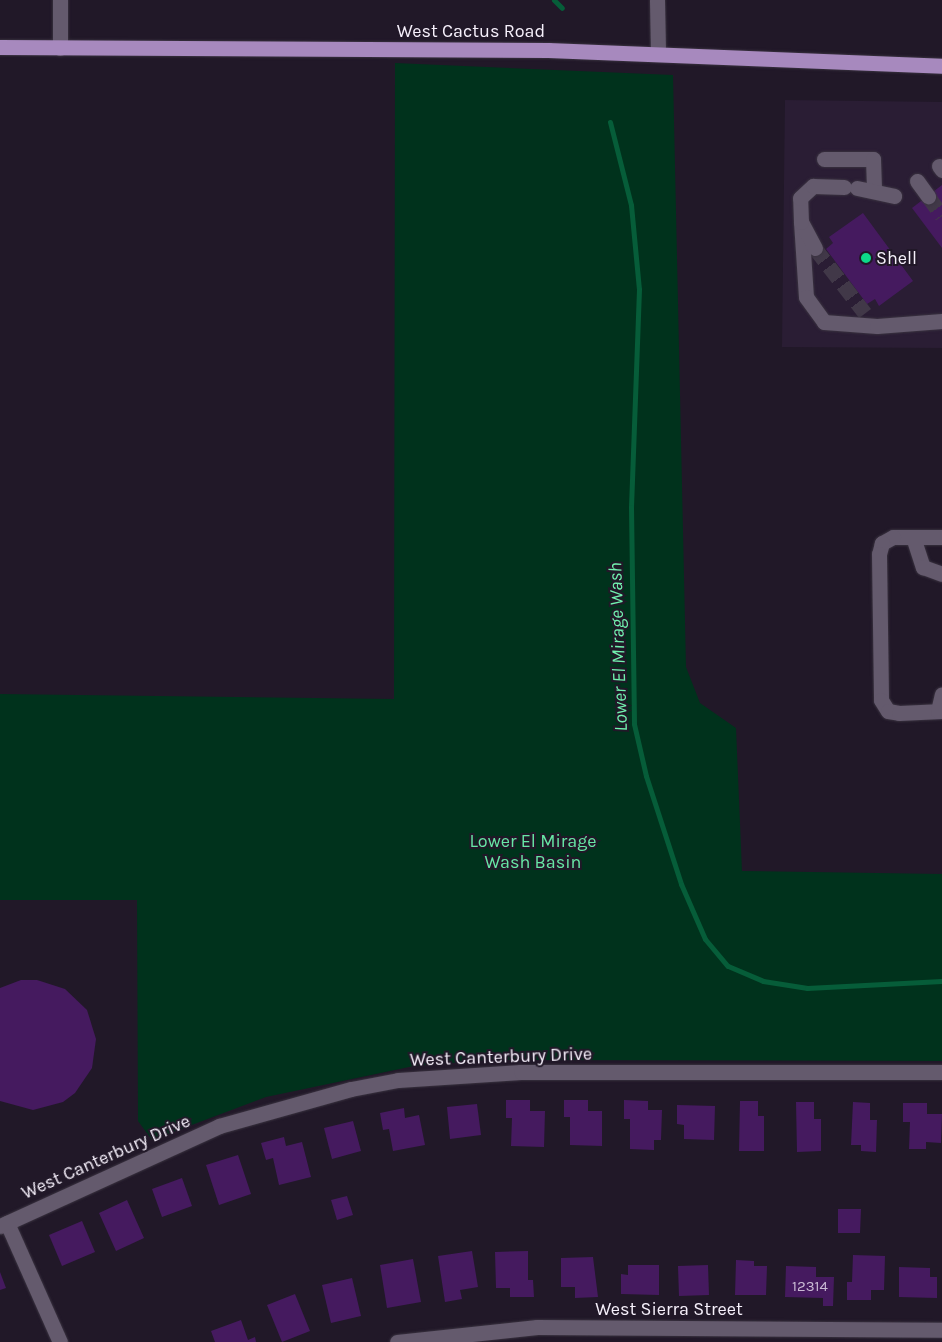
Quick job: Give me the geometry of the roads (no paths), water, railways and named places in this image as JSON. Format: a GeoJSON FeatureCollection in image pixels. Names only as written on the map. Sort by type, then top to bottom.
{"type":"FeatureCollection","features":[{"type":"Feature","properties":{"kind":"main road","name":"West Cactus Road"},"geometry":{"type":"LineString","coordinates":[[0,48],[621,52],[942,66]]}},
{"type":"Feature","properties":{"kind":"street"},"geometry":{"type":"LineString","coordinates":[[60,0],[60,48]]}},
{"type":"Feature","properties":{"kind":"street"},"geometry":{"type":"LineString","coordinates":[[657,0],[658,54]]}},
{"type":"Feature","properties":{"kind":"street"},"geometry":{"type":"LineString","coordinates":[[824,160],[873,159],[874,191]]}},
{"type":"Feature","properties":{"kind":"street"},"geometry":{"type":"LineString","coordinates":[[917,181],[928,196]]}},
{"type":"Feature","properties":{"kind":"street"},"geometry":{"type":"LineString","coordinates":[[894,196],[850,187],[813,186],[805,190],[800,198],[806,297],[824,322],[877,326],[942,321]]}},
{"type":"Feature","properties":{"kind":"street"},"geometry":{"type":"LineString","coordinates":[[801,222],[815,248]]}},
{"type":"Feature","properties":{"kind":"street"},"geometry":{"type":"LineString","coordinates":[[865,313],[877,326]]}},
{"type":"Feature","properties":{"kind":"street"},"geometry":{"type":"LineString","coordinates":[[942,537],[893,537],[882,543],[879,554],[881,700],[888,711],[940,711],[942,694]]}},
{"type":"Feature","properties":{"kind":"street"},"geometry":{"type":"LineString","coordinates":[[914,537],[923,568],[942,574]]}},
{"type":"Feature","properties":{"kind":"street","name":"West Canterbury Drive"},"geometry":{"type":"LineString","coordinates":[[4,1224],[219,1126],[351,1089],[398,1080],[521,1072],[942,1072]]}},
{"type":"Feature","properties":{"kind":"street"},"geometry":{"type":"LineString","coordinates":[[4,1224],[60,1342]]}},
{"type":"Feature","properties":{"kind":"street","name":"West Sierra Street"},"geometry":{"type":"LineString","coordinates":[[397,1342],[537,1327],[854,1336],[942,1330]]}},
{"type":"Feature","properties":{"kind":"waterway","name":"Lower El Mirage Wash"},"geometry":{"type":"LineString","coordinates":[[554,0],[562,8]]}},
{"type":"Feature","properties":{"kind":"waterway","name":"Lower El Mirage Wash"},"geometry":{"type":"LineString","coordinates":[[610,122],[631,205],[639,289],[631,507],[634,724],[646,776],[681,884],[705,939],[728,966],[763,981],[807,988],[942,981]]}},
{"type":"Feature","properties":{"kind":"tunnel"},"geometry":{"type":"LineString","coordinates":[[928,196],[942,215]]}},
{"type":"Feature","properties":{"kind":"tunnel"},"geometry":{"type":"LineString","coordinates":[[815,248],[865,313]]}},
{"type":"Feature","properties":{"kind":"place","name":"Shell"},"geometry":{"type":"Point","coordinates":[866,258]}},
{"type":"Feature","properties":{"kind":"park label","name":"Lower El Mirage Wash Basin"},"geometry":{"type":"Point","coordinates":[533,852]}}]}
